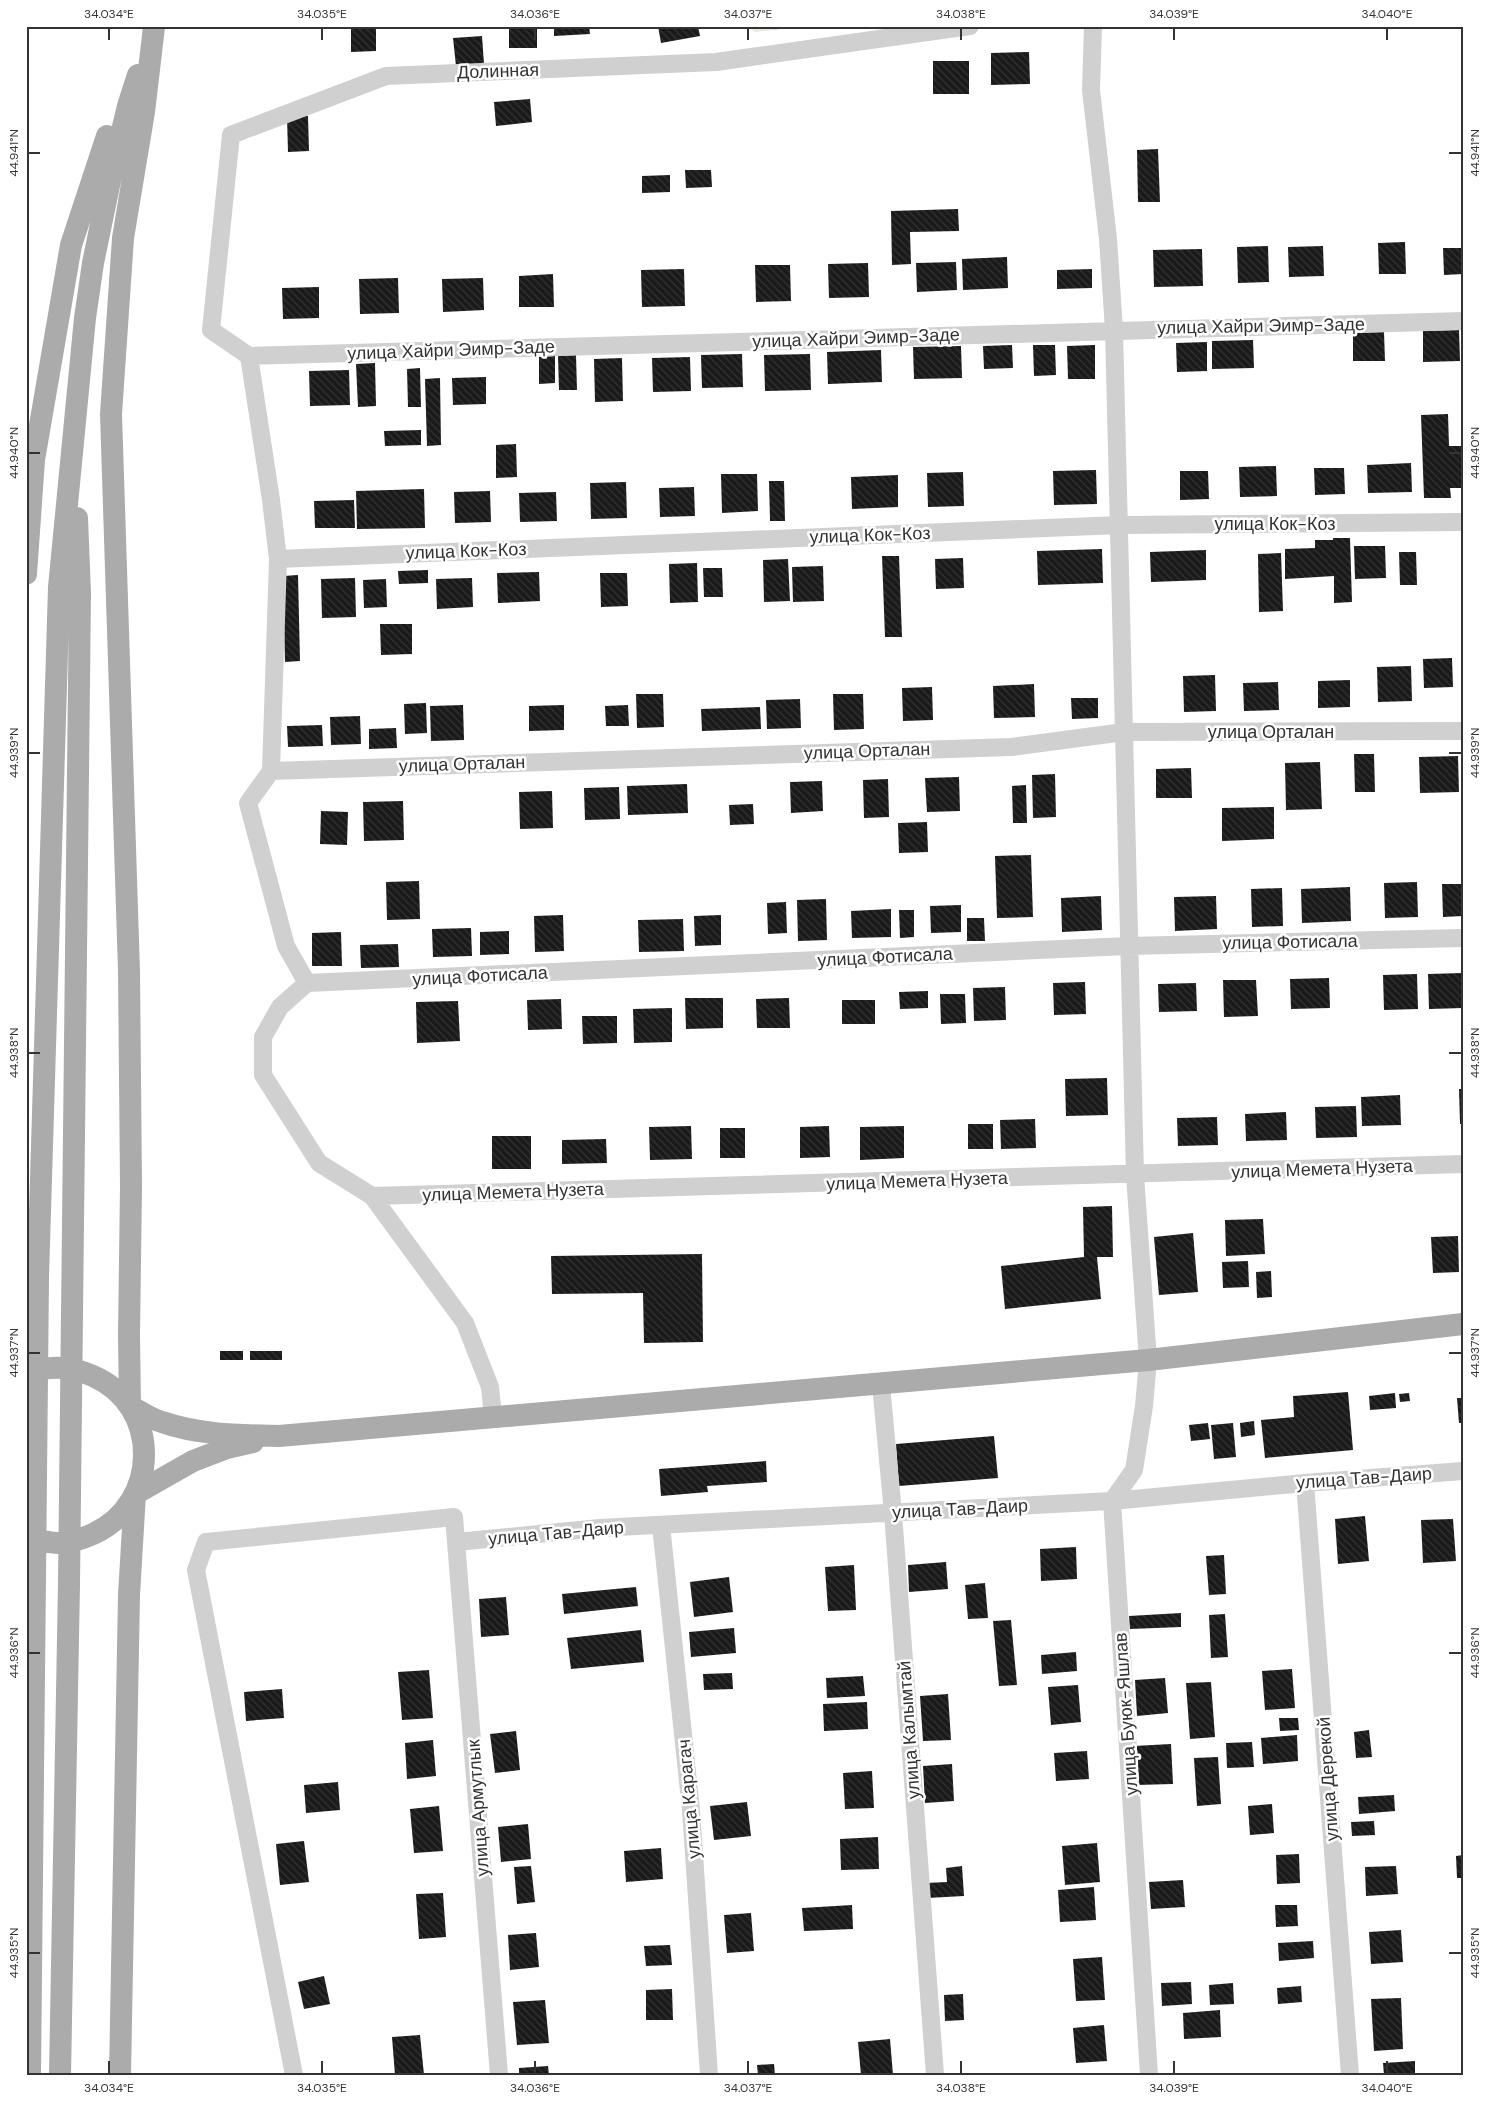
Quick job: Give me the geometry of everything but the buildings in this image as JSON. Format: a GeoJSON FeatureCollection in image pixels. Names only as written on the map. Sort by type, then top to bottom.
{"type":"FeatureCollection","features":[{"type":"Feature","properties":{"kind":"main road"},"geometry":{"type":"LineString","coordinates":[[30,2075],[38,1277],[59,587],[85,318],[95,254],[128,106],[154,27]]}},
{"type":"Feature","properties":{"kind":"main road"},"geometry":{"type":"LineString","coordinates":[[26,574],[34,460],[71,245],[110,127],[154,27]]}},
{"type":"Feature","properties":{"kind":"main road"},"geometry":{"type":"LineString","coordinates":[[130,1406],[131,1186],[129,972],[111,414],[123,238],[144,112],[154,27]]}},
{"type":"Feature","properties":{"kind":"main road"},"geometry":{"type":"LineString","coordinates":[[60,2075],[69,1584],[80,593],[74,437]]}},
{"type":"Feature","properties":{"kind":"main road"},"geometry":{"type":"LineString","coordinates":[[130,1406],[160,1422],[190,1430],[279,1436],[881,1385],[1148,1360],[1463,1324]]}},
{"type":"Feature","properties":{"kind":"main road"},"geometry":{"type":"LineString","coordinates":[[26,1374],[37,1370],[60,1367],[82,1371],[103,1380],[120,1394],[130,1406],[142,1430],[145,1456],[141,1481],[135,1494],[128,1507],[107,1528],[80,1540],[50,1543],[26,1537]]}},
{"type":"Feature","properties":{"kind":"main road"},"geometry":{"type":"LineString","coordinates":[[135,1494],[193,1461],[227,1448],[279,1436]]}},
{"type":"Feature","properties":{"kind":"main road"},"geometry":{"type":"LineString","coordinates":[[120,2075],[129,1605],[135,1494]]}},
{"type":"Feature","properties":{"kind":"street","name":"Долинная"},"geometry":{"type":"LineString","coordinates":[[249,356],[210,330],[231,135],[386,76],[716,62],[970,26]]}},
{"type":"Feature","properties":{"kind":"street"},"geometry":{"type":"LineString","coordinates":[[1093,26],[1090,90],[1108,239],[1114,330],[1135,1175],[1148,1360],[1144,1406],[1134,1470],[1112,1501]]}},
{"type":"Feature","properties":{"kind":"street","name":"улица Хайри Эимр-Заде"},"geometry":{"type":"LineString","coordinates":[[249,356],[1463,321]]}},
{"type":"Feature","properties":{"kind":"street"},"geometry":{"type":"LineString","coordinates":[[249,356],[272,500],[278,559],[271,770],[248,803],[286,946],[308,984],[280,1008],[263,1037],[263,1075],[319,1162],[372,1196],[465,1323],[490,1387],[493,1417]]}},
{"type":"Feature","properties":{"kind":"street","name":"улица Кок-Коз"},"geometry":{"type":"LineString","coordinates":[[278,559],[1120,525],[1463,522]]}},
{"type":"Feature","properties":{"kind":"street","name":"улица Орталан"},"geometry":{"type":"LineString","coordinates":[[271,770],[1011,747],[1124,732],[1463,731]]}},
{"type":"Feature","properties":{"kind":"street","name":"улица Фотисала"},"geometry":{"type":"LineString","coordinates":[[308,984],[1128,946],[1463,938]]}},
{"type":"Feature","properties":{"kind":"street","name":"улица Мемета Нузета"},"geometry":{"type":"LineString","coordinates":[[372,1196],[1463,1164]]}},
{"type":"Feature","properties":{"kind":"street","name":"улица Калымтай"},"geometry":{"type":"LineString","coordinates":[[881,1385],[893,1513],[935,2075]]}},
{"type":"Feature","properties":{"kind":"street","name":"улица Тав-Даир"},"geometry":{"type":"LineString","coordinates":[[457,1542],[600,1528],[1112,1501],[1306,1482],[1463,1471]]}},
{"type":"Feature","properties":{"kind":"street","name":"улица Дерекой"},"geometry":{"type":"LineString","coordinates":[[1306,1482],[1350,2075]]}},
{"type":"Feature","properties":{"kind":"street","name":"улица Буюк-Яшлав"},"geometry":{"type":"LineString","coordinates":[[1112,1501],[1148,2075]]}},
{"type":"Feature","properties":{"kind":"street","name":"улица Армутлык"},"geometry":{"type":"LineString","coordinates":[[294,2075],[196,1570],[206,1542],[454,1517],[499,2075]]}},
{"type":"Feature","properties":{"kind":"street","name":"улица Карагач"},"geometry":{"type":"LineString","coordinates":[[661,1525],[691,1810],[709,2075]]}},
{"type":"Feature","properties":{"kind":"green space"},"geometry":{"type":"Polygon","coordinates":[[[747,26],[807,26],[755,32],[747,26]]]}}]}
